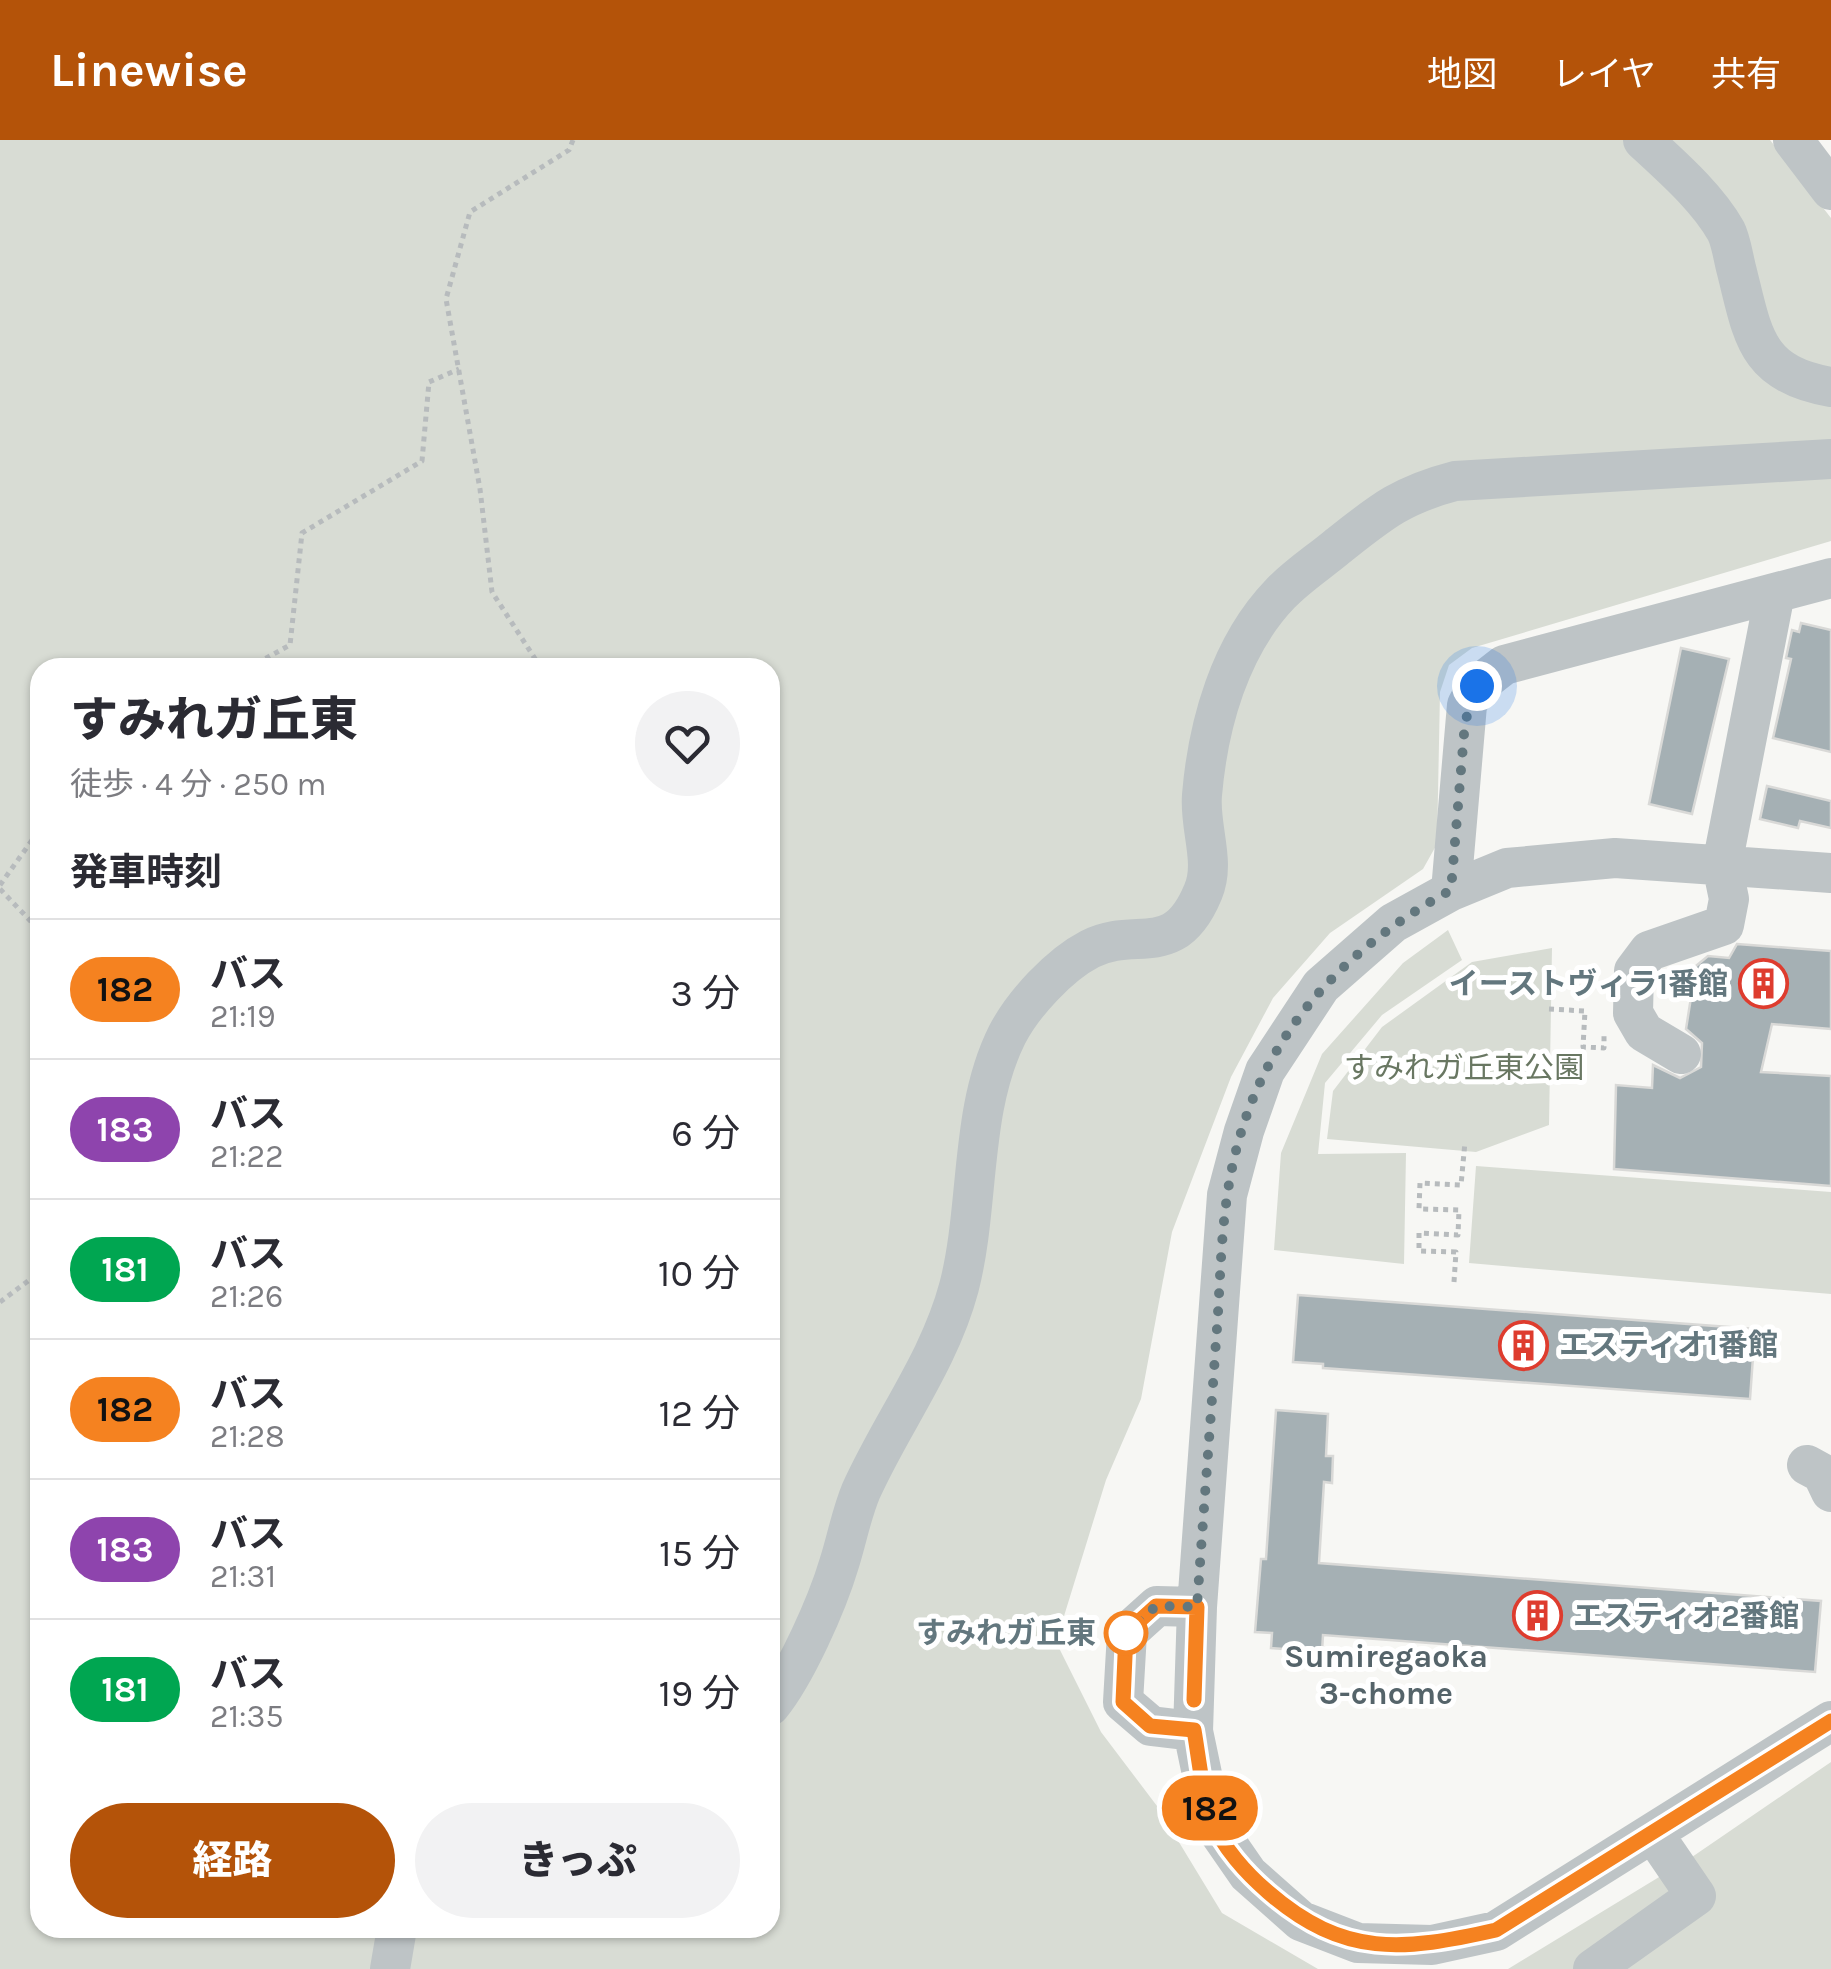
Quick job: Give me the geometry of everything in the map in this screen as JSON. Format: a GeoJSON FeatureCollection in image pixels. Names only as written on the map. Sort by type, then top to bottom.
{"type":"FeatureCollection","features":[{"type":"Feature","properties":{"kind":"street"},"geometry":{"type":"LineString","coordinates":[[1643,140],[1678,172],[1726,232],[1756,346],[1772,364],[1802,382],[1831,388]]}},
{"type":"Feature","properties":{"kind":"street"},"geometry":{"type":"LineString","coordinates":[[1793,140],[1831,190]]}},
{"type":"Feature","properties":{"kind":"street"},"geometry":{"type":"LineString","coordinates":[[780,1690],[824,1604],[862,1490],[935,1354],[960,1285],[987,1097],[1008,1032],[1028,1004],[1089,950],[1175,932],[1194,909],[1205,890],[1208,867],[1202,797],[1223,691],[1238,653],[1281,592],[1408,494],[1455,480],[1831,460]]}},
{"type":"Feature","properties":{"kind":"street"},"geometry":{"type":"LineString","coordinates":[[1451,890],[1467,706],[1488,675],[1504,665],[1831,578]]}},
{"type":"Feature","properties":{"kind":"street"},"geometry":{"type":"LineString","coordinates":[[1682,1054],[1644,1032],[1633,1013],[1634,971],[1649,951],[1724,925],[1729,899],[1722,865],[1775,594]]}},
{"type":"Feature","properties":{"kind":"street"},"geometry":{"type":"LineString","coordinates":[[1831,873],[1615,858],[1507,868],[1451,890],[1393,922],[1322,986],[1266,1071],[1227,1195],[1197,1607],[1194,1730],[1212,1822],[1248,1874],[1301,1921],[1358,1943],[1432,1945],[1496,1930],[1831,1721]]}},
{"type":"Feature","properties":{"kind":"street"},"geometry":{"type":"LineString","coordinates":[[1194,1730],[1150,1726],[1123,1702],[1126,1633],[1156,1606],[1197,1607]]}},
{"type":"Feature","properties":{"kind":"street"},"geometry":{"type":"LineString","coordinates":[[1593,1969],[1696,1896],[1653,1832]]}},
{"type":"Feature","properties":{"kind":"street"},"geometry":{"type":"LineString","coordinates":[[390,1969],[395,1938]]}},
{"type":"Feature","properties":{"kind":"path"},"geometry":{"type":"LineString","coordinates":[[535,658],[492,592],[446,299],[470,212],[568,150],[573,140]]}},
{"type":"Feature","properties":{"kind":"path"},"geometry":{"type":"LineString","coordinates":[[266,658],[290,645],[302,533],[422,461],[429,382],[458,369]]}},
{"type":"Feature","properties":{"kind":"path"},"geometry":{"type":"LineString","coordinates":[[30,843],[0,887],[30,920]]}},
{"type":"Feature","properties":{"kind":"path"},"geometry":{"type":"LineString","coordinates":[[1549,1009],[1585,1010],[1584,1046],[1604,1048],[1604,1030]]}},
{"type":"Feature","properties":{"kind":"path"},"geometry":{"type":"LineString","coordinates":[[1454,1282],[1456,1252],[1419,1251],[1419,1234],[1458,1235],[1459,1210],[1419,1209],[1420,1184],[1462,1184],[1464,1142]]}},
{"type":"Feature","properties":{"kind":"path"},"geometry":{"type":"LineString","coordinates":[[0,1302],[30,1280]]}},
{"type":"Feature","properties":{"kind":"green space"},"geometry":{"type":"Polygon","coordinates":[[[0,140],[1770,140],[1831,218],[1831,541],[1472,648],[1449,665],[1440,692],[1437,844],[1423,869],[1330,933],[1273,998],[1231,1077],[1172,1232],[1141,1399],[1106,1480],[1056,1642],[1101,1732],[1157,1806],[1222,1913],[1318,1969],[0,1969],[0,140]]]}},
{"type":"Feature","properties":{"kind":"green space"},"geometry":{"type":"Polygon","coordinates":[[[1448,930],[1462,960],[1382,1015],[1325,1083],[1318,1154],[1406,1153],[1404,1264],[1274,1250],[1281,1153],[1322,1054],[1403,963],[1448,930]]]}},
{"type":"Feature","properties":{"kind":"green space","name":"すみれガ丘東公園"},"geometry":{"type":"Polygon","coordinates":[[[1552,948],[1549,1125],[1476,1152],[1327,1139],[1333,1091],[1382,1027],[1472,962],[1552,948]]]}},
{"type":"Feature","properties":{"kind":"green space"},"geometry":{"type":"Polygon","coordinates":[[[1476,1166],[1831,1192],[1831,1294],[1469,1263],[1476,1166]]]}},
{"type":"Feature","properties":{"kind":"green space"},"geometry":{"type":"Polygon","coordinates":[[[1831,1762],[1831,1969],[1508,1969],[1692,1857],[1831,1762]]]}},
{"type":"Feature","properties":{"kind":"building"},"geometry":{"type":"Polygon","coordinates":[[[1801,623],[1831,630],[1831,752],[1773,738],[1791,659],[1786,658],[1792,630],[1799,632],[1801,623]]]}},
{"type":"Feature","properties":{"kind":"building"},"geometry":{"type":"Polygon","coordinates":[[[1681,648],[1729,659],[1692,814],[1649,804],[1681,648]]]}},
{"type":"Feature","properties":{"kind":"building"},"geometry":{"type":"Polygon","coordinates":[[[1767,786],[1831,801],[1831,828],[1800,821],[1798,828],[1760,819],[1767,786]]]}},
{"type":"Feature","properties":{"kind":"building"},"geometry":{"type":"Polygon","coordinates":[[[1737,944],[1831,951],[1831,1029],[1772,1024],[1761,1072],[1831,1076],[1831,1186],[1614,1169],[1616,1085],[1652,1088],[1653,1065],[1680,1078],[1701,1067],[1702,1043],[1686,1029],[1696,966],[1708,956],[1729,958],[1737,944]]]}},
{"type":"Feature","properties":{"kind":"building","name":"エスティオ1番館"},"geometry":{"type":"Polygon","coordinates":[[[1298,1295],[1755,1329],[1750,1399],[1323,1368],[1323,1364],[1293,1362],[1298,1295]]]}},
{"type":"Feature","properties":{"kind":"building","name":"エスティオ2番館"},"geometry":{"type":"Polygon","coordinates":[[[1276,1410],[1328,1414],[1326,1456],[1333,1456],[1332,1483],[1324,1482],[1319,1563],[1821,1601],[1815,1672],[1323,1635],[1322,1652],[1271,1648],[1272,1633],[1255,1632],[1261,1559],[1266,1559],[1276,1410]]]}},
{"type":"Feature","properties":{"kind":"bus line","name":"182"},"geometry":{"type":"LineString","coordinates":[[1194,1700],[1197,1607],[1156,1606],[1126,1633],[1123,1702],[1150,1726],[1194,1730],[1212,1822],[1248,1874],[1301,1921],[1358,1943],[1432,1945],[1496,1930],[1831,1721]]}},
{"type":"Feature","properties":{"kind":"place","name":"イーストヴィラ1番館"},"geometry":{"type":"Point","coordinates":[1763,984]}},
{"type":"Feature","properties":{"kind":"place","name":"エスティオ1番館"},"geometry":{"type":"Point","coordinates":[1524,1345]}},
{"type":"Feature","properties":{"kind":"place","name":"エスティオ2番館"},"geometry":{"type":"Point","coordinates":[1538,1616]}},
{"type":"Feature","properties":{"kind":"place","name":"すみれガ丘東"},"geometry":{"type":"Point","coordinates":[1126,1633]}},
{"type":"Feature","properties":{"kind":"district","name":"Sumiregaoka 3-chome"},"geometry":{"type":"Point","coordinates":[1386,1674]}},
{"type":"Feature","properties":{"kind":"route"},"geometry":{"type":"LineString","coordinates":[[1126,1633],[1156,1606],[1197,1607],[1227,1195],[1244,1130],[1266,1071],[1322,986],[1393,922],[1451,890],[1467,706],[1477,686]]}}]}
